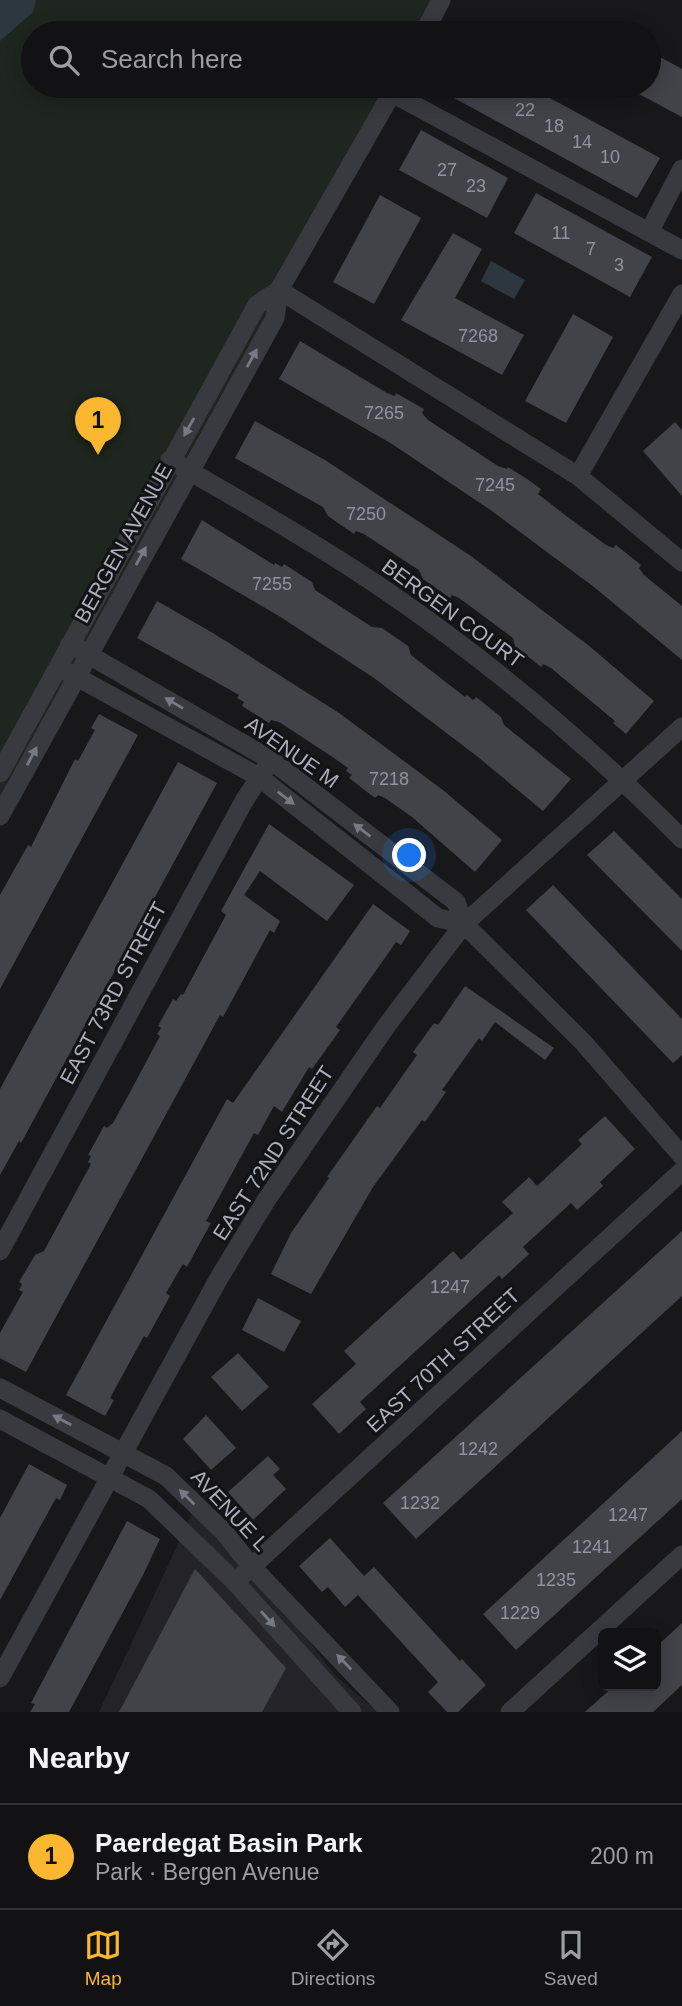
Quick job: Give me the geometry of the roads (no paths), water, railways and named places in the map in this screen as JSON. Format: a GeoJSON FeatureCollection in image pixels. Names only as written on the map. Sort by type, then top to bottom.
{"type":"FeatureCollection","features":[{"type":"Feature","properties":{"kind":"street"},"geometry":{"type":"LineString","coordinates":[[430,21],[441,0]]}},
{"type":"Feature","properties":{"kind":"street","name":"BERGEN AVENUE"},"geometry":{"type":"LineString","coordinates":[[79,648],[189,471],[275,318],[279,290],[389,98]]}},
{"type":"Feature","properties":{"kind":"street"},"geometry":{"type":"LineString","coordinates":[[410,98],[682,250]]}},
{"type":"Feature","properties":{"kind":"street"},"geometry":{"type":"LineString","coordinates":[[649,232],[682,169]]}},
{"type":"Feature","properties":{"kind":"street"},"geometry":{"type":"LineString","coordinates":[[279,290],[578,476],[682,562]]}},
{"type":"Feature","properties":{"kind":"street","name":"BERGEN AVENUE"},"geometry":{"type":"LineString","coordinates":[[0,816],[66,672],[170,460],[257,305],[279,290]]}},
{"type":"Feature","properties":{"kind":"street"},"geometry":{"type":"LineString","coordinates":[[578,476],[682,294]]}},
{"type":"Feature","properties":{"kind":"street","name":"BERGEN COURT"},"geometry":{"type":"LineString","coordinates":[[170,460],[301,536],[434,625],[508,680],[625,781],[682,839]]}},
{"type":"Feature","properties":{"kind":"street","name":"AVENUE M"},"geometry":{"type":"LineString","coordinates":[[79,648],[271,760],[456,902],[464,924],[583,1042],[682,1156]]}},
{"type":"Feature","properties":{"kind":"street","name":"BERGEN AVENUE"},"geometry":{"type":"LineString","coordinates":[[0,773],[66,672]]}},
{"type":"Feature","properties":{"kind":"street","name":"AVENUE M"},"geometry":{"type":"LineString","coordinates":[[66,672],[259,777],[438,918],[464,924]]}},
{"type":"Feature","properties":{"kind":"street","name":"EAST 72ND STREET"},"geometry":{"type":"LineString","coordinates":[[0,1678],[219,1278],[267,1199],[387,1025],[464,924],[682,727]]}},
{"type":"Feature","properties":{"kind":"street","name":"EAST 73RD STREET"},"geometry":{"type":"LineString","coordinates":[[0,1251],[259,777],[271,760]]}},
{"type":"Feature","properties":{"kind":"street","name":"EAST 70TH STREET"},"geometry":{"type":"LineString","coordinates":[[235,1582],[682,1171]]}},
{"type":"Feature","properties":{"kind":"street","name":"AVENUE L"},"geometry":{"type":"LineString","coordinates":[[0,1388],[166,1476],[224,1532],[251,1566],[390,1712]]}},
{"type":"Feature","properties":{"kind":"street"},"geometry":{"type":"LineString","coordinates":[[0,1419],[149,1499],[235,1582],[352,1712]]}},
{"type":"Feature","properties":{"kind":"street"},"geometry":{"type":"LineString","coordinates":[[510,1712],[682,1555]]}},
{"type":"Feature","properties":{"kind":"place","name":"Paerdegat Basin Park"},"geometry":{"type":"Point","coordinates":[98,455]}}]}
